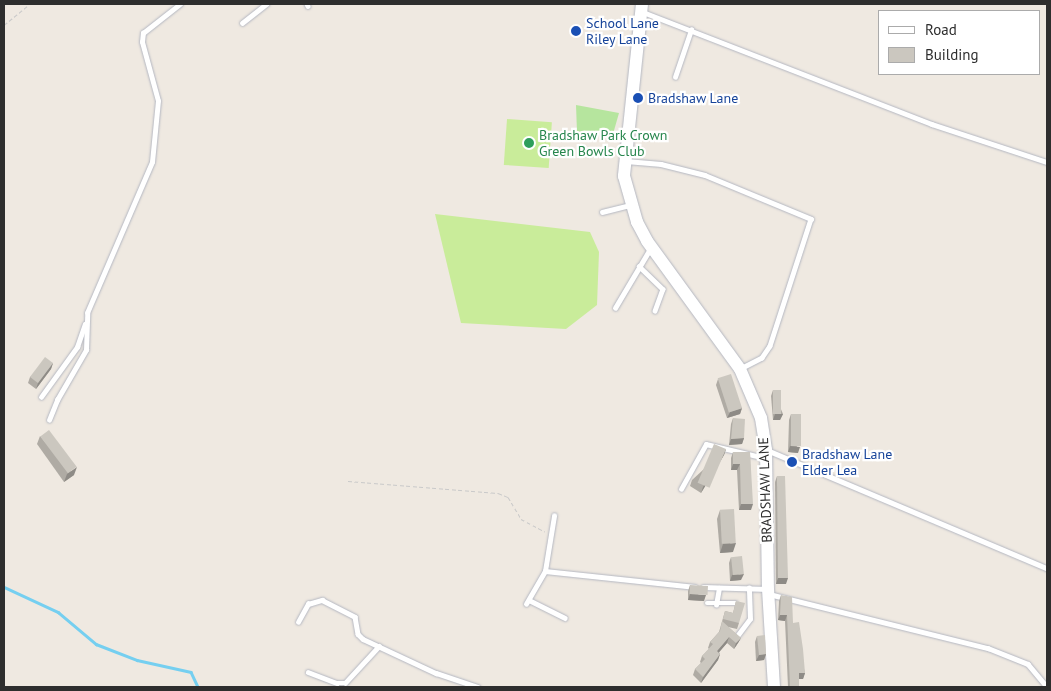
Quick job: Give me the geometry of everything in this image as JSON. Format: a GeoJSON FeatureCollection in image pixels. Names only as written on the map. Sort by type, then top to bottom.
{"type":"FeatureCollection","features":[{"type":"Feature","properties":{"kind":"street","name":"BRADSHAW LANE"},"geometry":{"type":"LineString","coordinates":[[642,8],[624,176],[631,205],[651,248],[740,369],[761,418],[765,454],[768,591],[774,687]]}},
{"type":"Feature","properties":{"kind":"lane"},"geometry":{"type":"LineString","coordinates":[[41,397],[77,348],[98,280],[152,162],[158,101],[142,42],[143,32],[180,4]]}},
{"type":"Feature","properties":{"kind":"lane"},"geometry":{"type":"LineString","coordinates":[[242,23],[266,4]]}},
{"type":"Feature","properties":{"kind":"lane"},"geometry":{"type":"LineString","coordinates":[[642,8],[691,30],[932,124],[1047,162]]}},
{"type":"Feature","properties":{"kind":"lane"},"geometry":{"type":"LineString","coordinates":[[676,77],[691,30]]}},
{"type":"Feature","properties":{"kind":"lane"},"geometry":{"type":"LineString","coordinates":[[625,161],[661,164],[705,175],[812,219],[768,352],[754,363],[740,369]]}},
{"type":"Feature","properties":{"kind":"lane"},"geometry":{"type":"LineString","coordinates":[[602,212],[631,205]]}},
{"type":"Feature","properties":{"kind":"lane"},"geometry":{"type":"LineString","coordinates":[[615,308],[651,248]]}},
{"type":"Feature","properties":{"kind":"lane"},"geometry":{"type":"LineString","coordinates":[[639,266],[664,289],[655,312]]}},
{"type":"Feature","properties":{"kind":"lane"},"geometry":{"type":"LineString","coordinates":[[49,420],[57,400],[86,350],[87,319]]}},
{"type":"Feature","properties":{"kind":"lane"},"geometry":{"type":"LineString","coordinates":[[681,489],[706,444],[765,454],[1047,568]]}},
{"type":"Feature","properties":{"kind":"lane"},"geometry":{"type":"LineString","coordinates":[[554,516],[545,571],[528,602],[565,618]]}},
{"type":"Feature","properties":{"kind":"lane"},"geometry":{"type":"LineString","coordinates":[[545,571],[768,591],[988,648],[1028,664],[1047,687]]}},
{"type":"Feature","properties":{"kind":"lane"},"geometry":{"type":"LineString","coordinates":[[716,605],[719,588]]}},
{"type":"Feature","properties":{"kind":"lane"},"geometry":{"type":"LineString","coordinates":[[737,636],[750,619],[749,588]]}},
{"type":"Feature","properties":{"kind":"lane"},"geometry":{"type":"LineString","coordinates":[[298,622],[308,604],[322,600],[355,617],[358,634],[436,672],[478,687]]}},
{"type":"Feature","properties":{"kind":"lane"},"geometry":{"type":"LineString","coordinates":[[707,603],[716,605],[736,603]]}},
{"type":"Feature","properties":{"kind":"lane"},"geometry":{"type":"LineString","coordinates":[[308,672],[337,683],[344,683],[380,646]]}},
{"type":"Feature","properties":{"kind":"path"},"geometry":{"type":"LineString","coordinates":[[4,25],[30,4]]}},
{"type":"Feature","properties":{"kind":"path"},"geometry":{"type":"LineString","coordinates":[[348,481],[498,493],[508,497],[521,519],[543,529],[551,538]]}},
{"type":"Feature","properties":{"kind":"green space"},"geometry":{"type":"Polygon","coordinates":[[[576,105],[619,113],[613,134],[577,132],[576,105]]]}},
{"type":"Feature","properties":{"kind":"green space","name":"Bradshaw Park Crown Green Bowls Club"},"geometry":{"type":"Polygon","coordinates":[[[507,119],[552,122],[549,168],[504,165],[507,119]]]}},
{"type":"Feature","properties":{"kind":"green space"},"geometry":{"type":"Polygon","coordinates":[[[435,214],[590,232],[599,252],[597,305],[566,329],[461,323],[435,214]]]}},
{"type":"Feature","properties":{"kind":"building"},"geometry":{"type":"Polygon","coordinates":[[[45,357],[53,363],[38,383],[30,377],[45,357]]]}},
{"type":"Feature","properties":{"kind":"building"},"geometry":{"type":"Polygon","coordinates":[[[731,374],[742,408],[729,413],[718,378],[731,374]]]}},
{"type":"Feature","properties":{"kind":"building"},"geometry":{"type":"Polygon","coordinates":[[[773,390],[781,390],[781,414],[773,414],[773,390]]]}},
{"type":"Feature","properties":{"kind":"building"},"geometry":{"type":"Polygon","coordinates":[[[791,414],[801,414],[801,446],[791,446],[791,414]]]}},
{"type":"Feature","properties":{"kind":"building"},"geometry":{"type":"Polygon","coordinates":[[[733,418],[745,419],[744,438],[731,439],[733,418]]]}},
{"type":"Feature","properties":{"kind":"building"},"geometry":{"type":"Polygon","coordinates":[[[49,430],[77,467],[68,473],[40,437],[49,430]]]}},
{"type":"Feature","properties":{"kind":"building"},"geometry":{"type":"Polygon","coordinates":[[[714,444],[726,449],[710,488],[698,483],[714,444]]]}},
{"type":"Feature","properties":{"kind":"building"},"geometry":{"type":"Polygon","coordinates":[[[733,452],[750,452],[753,504],[741,504],[740,464],[733,464],[733,452]]]}},
{"type":"Feature","properties":{"kind":"building"},"geometry":{"type":"Polygon","coordinates":[[[777,476],[785,476],[788,578],[778,578],[777,476]]]}},
{"type":"Feature","properties":{"kind":"building"},"geometry":{"type":"Polygon","coordinates":[[[734,509],[736,543],[722,544],[720,510],[734,509]]]}},
{"type":"Feature","properties":{"kind":"building"},"geometry":{"type":"Polygon","coordinates":[[[742,556],[744,574],[733,575],[731,557],[742,556]]]}},
{"type":"Feature","properties":{"kind":"building"},"geometry":{"type":"Polygon","coordinates":[[[690,585],[708,586],[708,595],[690,594],[690,585]]]}},
{"type":"Feature","properties":{"kind":"building"},"geometry":{"type":"Polygon","coordinates":[[[781,595],[792,597],[793,623],[799,622],[805,673],[799,673],[799,687],[790,687],[787,615],[780,615],[781,595]]]}},
{"type":"Feature","properties":{"kind":"building"},"geometry":{"type":"Polygon","coordinates":[[[736,601],[745,603],[739,623],[723,619],[725,611],[733,613],[736,601]]]}},
{"type":"Feature","properties":{"kind":"building"},"geometry":{"type":"Polygon","coordinates":[[[722,621],[741,638],[736,643],[729,637],[717,651],[720,654],[703,677],[695,669],[705,659],[702,656],[713,644],[710,642],[720,631],[722,621]]]}},
{"type":"Feature","properties":{"kind":"building"},"geometry":{"type":"Polygon","coordinates":[[[765,635],[766,654],[759,655],[757,636],[765,635]]]}},
{"type":"Feature","properties":{"kind":"waterway"},"geometry":{"type":"LineString","coordinates":[[4,587],[58,612],[96,644],[137,660],[191,672],[198,687]]}},
{"type":"Feature","properties":{"kind":"place","name":"School Lane Riley Lane"},"geometry":{"type":"Point","coordinates":[576,31]}},
{"type":"Feature","properties":{"kind":"place","name":"Bradshaw Lane"},"geometry":{"type":"Point","coordinates":[638,98]}},
{"type":"Feature","properties":{"kind":"place","name":"Bradshaw Park Crown Green Bowls Club"},"geometry":{"type":"Point","coordinates":[529,143]}},
{"type":"Feature","properties":{"kind":"place","name":"Bradshaw Lane Elder Lea"},"geometry":{"type":"Point","coordinates":[792,462]}}]}
